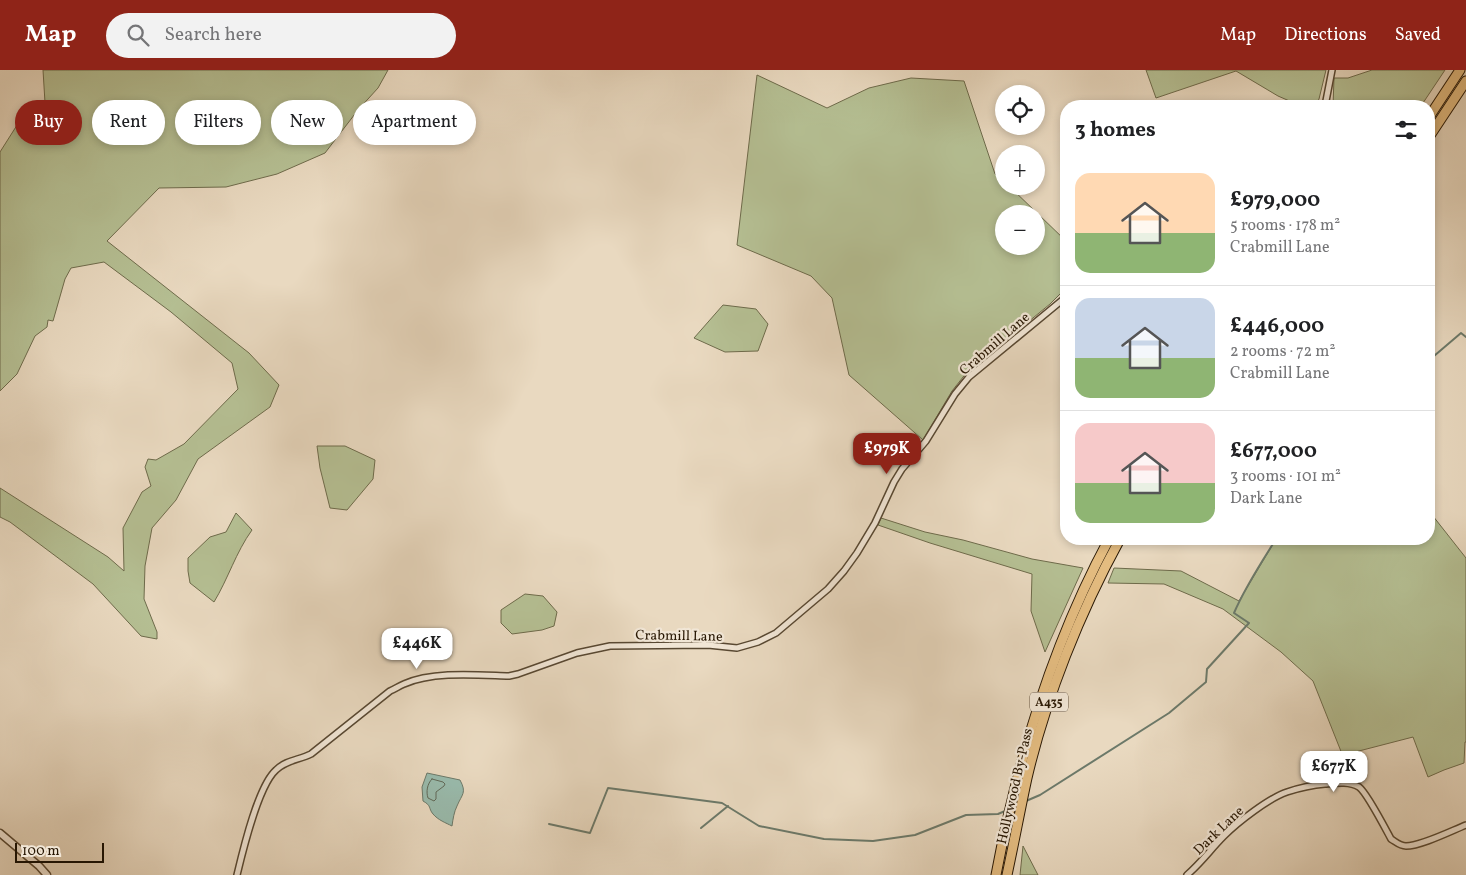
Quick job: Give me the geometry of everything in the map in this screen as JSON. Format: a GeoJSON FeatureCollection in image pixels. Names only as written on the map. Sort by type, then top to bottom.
{"type":"FeatureCollection","features":[{"type":"Feature","properties":{"kind":"highway"},"geometry":{"type":"LineString","coordinates":[[1435,109],[1460,70]]}},
{"type":"Feature","properties":{"kind":"highway"},"geometry":{"type":"LineString","coordinates":[[1435,128],[1466,81]]}},
{"type":"Feature","properties":{"kind":"highway","name":"Hollywood By-Pass"},"geometry":{"type":"LineString","coordinates":[[996,875],[1017,776],[1042,694],[1058,649],[1089,576],[1106,545]]}},
{"type":"Feature","properties":{"kind":"highway","name":"Hollywood By-Pass"},"geometry":{"type":"LineString","coordinates":[[1007,875],[1027,778],[1051,696],[1065,656],[1100,577],[1117,545]]}},
{"type":"Feature","properties":{"kind":"street"},"geometry":{"type":"LineString","coordinates":[[1326,100],[1332,70]]}},
{"type":"Feature","properties":{"kind":"street","name":"Crabmill Lane"},"geometry":{"type":"LineString","coordinates":[[238,875],[247,836],[260,798],[266,783],[275,770],[286,762],[311,754],[390,691],[404,683],[439,676],[509,676],[577,653],[610,646],[708,645],[737,648],[758,642],[776,633],[828,589],[857,553],[875,523],[902,469],[926,440],[955,394],[969,377],[1060,302]]}},
{"type":"Feature","properties":{"kind":"street","name":"Dark Lane"},"geometry":{"type":"LineString","coordinates":[[1187,875],[1199,865],[1224,836],[1254,811],[1285,793],[1313,785],[1337,782],[1352,784],[1360,788],[1391,839],[1405,846],[1425,841],[1466,825]]}},
{"type":"Feature","properties":{"kind":"street"},"geometry":{"type":"LineString","coordinates":[[0,834],[39,866],[47,875]]}},
{"type":"Feature","properties":{"kind":"shaded area"},"geometry":{"type":"Polygon","coordinates":[[[43,70],[388,70],[378,88],[367,100],[353,100],[353,117],[343,130],[343,100],[271,100],[271,145],[331,145],[325,153],[277,174],[226,187],[159,188],[107,241],[249,353],[279,385],[270,407],[198,459],[176,500],[152,528],[145,566],[144,599],[157,632],[157,639],[141,636],[93,584],[10,522],[0,517],[0,488],[108,557],[124,571],[123,528],[142,492],[151,486],[145,467],[148,459],[156,460],[184,444],[238,389],[232,363],[171,312],[104,262],[71,268],[65,279],[53,321],[48,320],[47,327],[35,336],[17,374],[0,391],[0,152],[15,128],[15,145],[82,145],[82,100],[45,100],[43,70]]]}},
{"type":"Feature","properties":{"kind":"shaded area"},"geometry":{"type":"Polygon","coordinates":[[[1146,70],[1326,70],[1318,100],[1287,100],[1236,71],[1156,98],[1146,70]]]}},
{"type":"Feature","properties":{"kind":"shaded area"},"geometry":{"type":"Polygon","coordinates":[[[1372,70],[1445,70],[1425,100],[1333,100],[1334,78],[1348,78],[1372,70]]]}},
{"type":"Feature","properties":{"kind":"shaded area"},"geometry":{"type":"Polygon","coordinates":[[[757,75],[827,108],[869,88],[911,78],[964,81],[995,174],[995,195],[1018,195],[1029,205],[995,205],[995,255],[1045,255],[1045,221],[1060,235],[1060,294],[967,372],[952,391],[923,440],[849,375],[832,298],[811,276],[737,245],[757,75]]]}},
{"type":"Feature","properties":{"kind":"shaded area"},"geometry":{"type":"Polygon","coordinates":[[[723,305],[756,309],[768,324],[758,351],[725,352],[694,338],[723,305]]]}},
{"type":"Feature","properties":{"kind":"shaded area"},"geometry":{"type":"Polygon","coordinates":[[[317,446],[345,446],[375,460],[373,479],[347,510],[330,508],[320,468],[317,446]]]}},
{"type":"Feature","properties":{"kind":"shaded area"},"geometry":{"type":"Polygon","coordinates":[[[236,513],[252,530],[241,547],[214,602],[190,583],[188,558],[210,537],[226,532],[236,513]]]}},
{"type":"Feature","properties":{"kind":"shaded area"},"geometry":{"type":"Polygon","coordinates":[[[881,518],[925,532],[963,540],[1032,559],[1083,568],[1045,652],[1031,611],[1032,574],[878,525],[881,518]]]}},
{"type":"Feature","properties":{"kind":"shaded area"},"geometry":{"type":"Polygon","coordinates":[[[1435,519],[1466,558],[1466,742],[1464,763],[1428,777],[1413,737],[1355,752],[1358,768],[1348,769],[1313,681],[1281,652],[1223,609],[1164,584],[1108,583],[1114,568],[1181,571],[1239,601],[1272,545],[1435,545],[1435,519]]]}},
{"type":"Feature","properties":{"kind":"shaded area"},"geometry":{"type":"Polygon","coordinates":[[[525,594],[543,596],[557,612],[554,626],[542,630],[512,634],[501,623],[501,610],[525,594]]]}},
{"type":"Feature","properties":{"kind":"shaded area"},"geometry":{"type":"Polygon","coordinates":[[[1023,846],[1038,875],[1020,875],[1023,846]]]}},
{"type":"Feature","properties":{"kind":"water"},"geometry":{"type":"Polygon","coordinates":[[[427,773],[460,780],[462,784],[463,793],[455,811],[452,826],[435,816],[429,806],[423,801],[422,787],[427,773]]]}},
{"type":"Feature","properties":{"kind":"waterway"},"geometry":{"type":"LineString","coordinates":[[1435,355],[1461,333],[1466,337]]}},
{"type":"Feature","properties":{"kind":"waterway"},"geometry":{"type":"LineString","coordinates":[[1026,801],[1040,795],[1169,713],[1206,682],[1207,669],[1249,623],[1234,613],[1248,584],[1272,545]]}},
{"type":"Feature","properties":{"kind":"waterway"},"geometry":{"type":"LineString","coordinates":[[549,824],[590,833],[608,788],[722,803],[759,826],[824,839],[873,841],[915,835],[966,815],[998,814],[1005,811]]}},
{"type":"Feature","properties":{"kind":"waterway"},"geometry":{"type":"LineString","coordinates":[[701,828],[728,806]]}}]}
